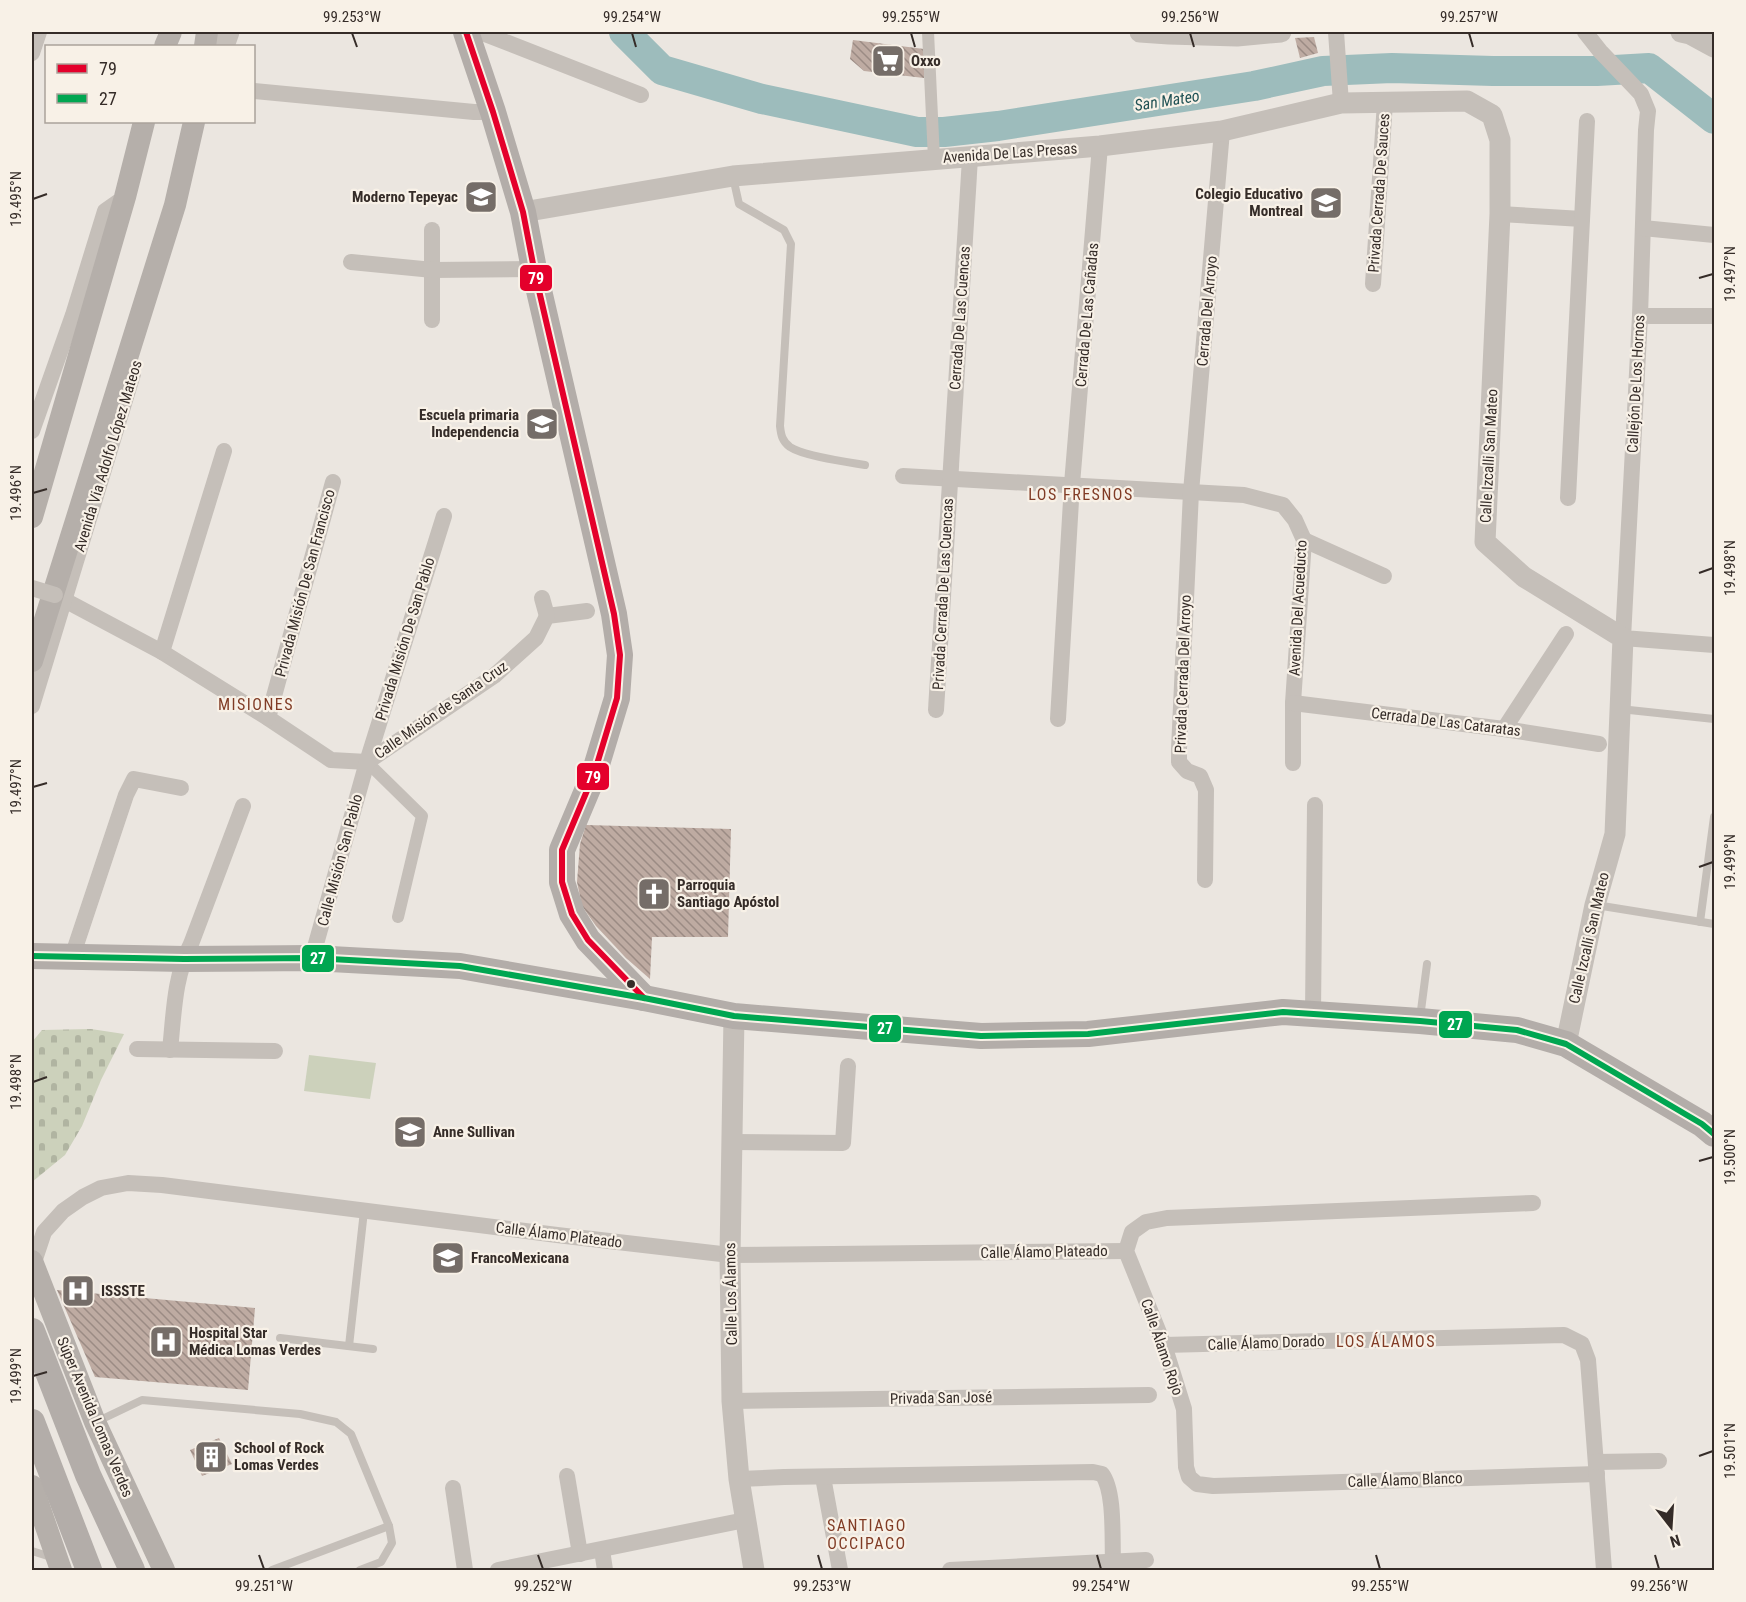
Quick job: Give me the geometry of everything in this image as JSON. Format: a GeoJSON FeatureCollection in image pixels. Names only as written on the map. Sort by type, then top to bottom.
{"type":"FeatureCollection","features":[{"type":"Feature","properties":{"kind":"main road"},"geometry":{"type":"LineString","coordinates":[[466,32],[523,212],[534,269],[614,614],[620,655],[617,698],[594,774],[562,850],[562,882],[572,914],[588,940],[644,998]]}},
{"type":"Feature","properties":{"kind":"main road"},"geometry":{"type":"LineString","coordinates":[[32,517],[125,197],[144,123]]}},
{"type":"Feature","properties":{"kind":"main road","name":"Avenida Via Adolfo López Mateos"},"geometry":{"type":"LineString","coordinates":[[32,661],[174,205],[194,123]]}},
{"type":"Feature","properties":{"kind":"main road"},"geometry":{"type":"LineString","coordinates":[[32,956],[183,959],[312,958],[460,966],[734,1016],[981,1036],[1088,1034],[1283,1012],[1517,1030],[1566,1044],[1702,1124],[1714,1134]]}},
{"type":"Feature","properties":{"kind":"main road","name":"Súper Avenida Lomas Verdes"},"geometry":{"type":"LineString","coordinates":[[32,1263],[95,1422],[164,1570]]}},
{"type":"Feature","properties":{"kind":"main road","name":"Súper Avenida Lomas Verdes"},"geometry":{"type":"LineString","coordinates":[[32,1330],[87,1475],[132,1570]]}},
{"type":"Feature","properties":{"kind":"main road"},"geometry":{"type":"LineString","coordinates":[[32,1422],[89,1570]]}},
{"type":"Feature","properties":{"kind":"main road"},"geometry":{"type":"LineString","coordinates":[[32,1486],[59,1565]]}},
{"type":"Feature","properties":{"kind":"street"},"geometry":{"type":"LineString","coordinates":[[32,54],[39,32]]}},
{"type":"Feature","properties":{"kind":"street"},"geometry":{"type":"LineString","coordinates":[[480,32],[641,95]]}},
{"type":"Feature","properties":{"kind":"street"},"geometry":{"type":"LineString","coordinates":[[928,32],[934,154]]}},
{"type":"Feature","properties":{"kind":"street"},"geometry":{"type":"LineString","coordinates":[[1140,32],[1237,36],[1281,32]]}},
{"type":"Feature","properties":{"kind":"street","name":"Callejón De Los Hornos"},"geometry":{"type":"LineString","coordinates":[[1586,32],[1641,94],[1648,111],[1623,638]]}},
{"type":"Feature","properties":{"kind":"street"},"geometry":{"type":"LineString","coordinates":[[1681,32],[1690,34],[1714,47]]}},
{"type":"Feature","properties":{"kind":"street"},"geometry":{"type":"LineString","coordinates":[[1336,37],[1341,95]]}},
{"type":"Feature","properties":{"kind":"street"},"geometry":{"type":"LineString","coordinates":[[255,91],[493,112]]}},
{"type":"Feature","properties":{"kind":"street","name":"Avenida De Las Presas"},"geometry":{"type":"LineString","coordinates":[[523,212],[733,176],[934,154],[970,158],[1100,146],[1222,131],[1341,95],[1385,102],[1467,101],[1492,115]]}},
{"type":"Feature","properties":{"kind":"street","name":"Privada Cerrada De Sauces"},"geometry":{"type":"LineString","coordinates":[[1373,284],[1385,102]]}},
{"type":"Feature","properties":{"kind":"street","name":"Calle Izcalli San Mateo"},"geometry":{"type":"LineString","coordinates":[[1492,115],[1500,140],[1500,214],[1485,542],[1524,577],[1623,638],[1615,834],[1595,905],[1566,1044]]}},
{"type":"Feature","properties":{"kind":"street"},"geometry":{"type":"LineString","coordinates":[[1568,498],[1587,121]]}},
{"type":"Feature","properties":{"kind":"street","name":"Cerrada Del Arroyo"},"geometry":{"type":"LineString","coordinates":[[1191,492],[1222,131]]}},
{"type":"Feature","properties":{"kind":"street","name":"Cerrada De Las Cañadas"},"geometry":{"type":"LineString","coordinates":[[1058,719],[1072,484],[1100,146]]}},
{"type":"Feature","properties":{"kind":"street","name":"Cerrada De Las Cuencas"},"geometry":{"type":"LineString","coordinates":[[950,479],[970,158]]}},
{"type":"Feature","properties":{"kind":"street"},"geometry":{"type":"LineString","coordinates":[[32,431],[74,315],[105,211],[125,197]]}},
{"type":"Feature","properties":{"kind":"street","name":"Avenida Via Adolfo López Mateos"},"geometry":{"type":"LineString","coordinates":[[32,706],[60,597],[177,233],[174,205]]}},
{"type":"Feature","properties":{"kind":"street"},"geometry":{"type":"LineString","coordinates":[[1500,214],[1582,219]]}},
{"type":"Feature","properties":{"kind":"street"},"geometry":{"type":"LineString","coordinates":[[1643,228],[1714,235]]}},
{"type":"Feature","properties":{"kind":"street"},"geometry":{"type":"LineString","coordinates":[[432,230],[432,320]]}},
{"type":"Feature","properties":{"kind":"street"},"geometry":{"type":"LineString","coordinates":[[351,262],[433,270],[534,269]]}},
{"type":"Feature","properties":{"kind":"street"},"geometry":{"type":"LineString","coordinates":[[1640,316],[1714,316]]}},
{"type":"Feature","properties":{"kind":"street"},"geometry":{"type":"LineString","coordinates":[[162,652],[224,451]]}},
{"type":"Feature","properties":{"kind":"street","name":"Avenida Del Acueducto"},"geometry":{"type":"LineString","coordinates":[[903,476],[1244,495],[1283,505],[1295,520],[1304,540],[1293,703],[1293,763]]}},
{"type":"Feature","properties":{"kind":"street","name":"Privada Cerrada De Las Cuencas"},"geometry":{"type":"LineString","coordinates":[[936,710],[950,479]]}},
{"type":"Feature","properties":{"kind":"street","name":"Privada Misión De San Francisco"},"geometry":{"type":"LineString","coordinates":[[268,718],[333,482]]}},
{"type":"Feature","properties":{"kind":"street","name":"Privada Cerrada Del Arroyo"},"geometry":{"type":"LineString","coordinates":[[1191,492],[1179,762],[1187,771],[1200,776],[1206,790],[1205,880]]}},
{"type":"Feature","properties":{"kind":"street","name":"Privada Misión De San Pablo"},"geometry":{"type":"LineString","coordinates":[[367,762],[444,516]]}},
{"type":"Feature","properties":{"kind":"street"},"geometry":{"type":"LineString","coordinates":[[1304,540],[1384,576]]}},
{"type":"Feature","properties":{"kind":"street","name":"Calle Misión de Santa Cruz"},"geometry":{"type":"LineString","coordinates":[[32,588],[60,597],[162,652],[331,760],[367,762],[494,676],[536,638],[547,616]]}},
{"type":"Feature","properties":{"kind":"street"},"geometry":{"type":"LineString","coordinates":[[542,598],[547,616],[587,611]]}},
{"type":"Feature","properties":{"kind":"street"},"geometry":{"type":"LineString","coordinates":[[1504,729],[1566,634]]}},
{"type":"Feature","properties":{"kind":"street"},"geometry":{"type":"LineString","coordinates":[[1623,638],[1714,645]]}},
{"type":"Feature","properties":{"kind":"street","name":"Cerrada De Las Cataratas"},"geometry":{"type":"LineString","coordinates":[[1293,703],[1504,729],[1599,744]]}},
{"type":"Feature","properties":{"kind":"street"},"geometry":{"type":"LineString","coordinates":[[367,762],[422,816],[398,917]]}},
{"type":"Feature","properties":{"kind":"street","name":"Calle Misión San Pablo"},"geometry":{"type":"LineString","coordinates":[[312,958],[367,762]]}},
{"type":"Feature","properties":{"kind":"street"},"geometry":{"type":"LineString","coordinates":[[72,957],[126,795],[135,779],[181,788]]}},
{"type":"Feature","properties":{"kind":"street"},"geometry":{"type":"LineString","coordinates":[[1313,1014],[1315,805]]}},
{"type":"Feature","properties":{"kind":"street"},"geometry":{"type":"LineString","coordinates":[[170,1050],[178,978],[183,959],[191,944],[243,806]]}},
{"type":"Feature","properties":{"kind":"street","name":"Calle Los Álamos"},"geometry":{"type":"LineString","coordinates":[[734,1016],[730,1255],[732,1401],[739,1479],[754,1570]]}},
{"type":"Feature","properties":{"kind":"street"},"geometry":{"type":"LineString","coordinates":[[137,1049],[275,1051]]}},
{"type":"Feature","properties":{"kind":"street"},"geometry":{"type":"LineString","coordinates":[[732,1142],[843,1143],[848,1066]]}},
{"type":"Feature","properties":{"kind":"street","name":"Calle Álamo Plateado"},"geometry":{"type":"LineString","coordinates":[[32,1263],[44,1232],[63,1211],[101,1188],[128,1183],[162,1185],[730,1255],[1126,1251]]}},
{"type":"Feature","properties":{"kind":"street"},"geometry":{"type":"LineString","coordinates":[[1126,1251],[1132,1232],[1146,1222],[1167,1218],[1533,1203]]}},
{"type":"Feature","properties":{"kind":"street","name":"Calle Álamo Rojo"},"geometry":{"type":"LineString","coordinates":[[1126,1251],[1164,1345],[1184,1409],[1186,1467],[1189,1477],[1197,1484],[1212,1486]]}},
{"type":"Feature","properties":{"kind":"street","name":"Calle Álamo Dorado"},"geometry":{"type":"LineString","coordinates":[[1164,1345],[1564,1335],[1582,1344],[1588,1360],[1597,1468]]}},
{"type":"Feature","properties":{"kind":"street","name":"Privada San José"},"geometry":{"type":"LineString","coordinates":[[732,1401],[1149,1395]]}},
{"type":"Feature","properties":{"kind":"street","name":"Calle Álamo Blanco"},"geometry":{"type":"LineString","coordinates":[[1212,1486],[1597,1468],[1659,1461]]}},
{"type":"Feature","properties":{"kind":"street"},"geometry":{"type":"LineString","coordinates":[[1597,1468],[1604,1570]]}},
{"type":"Feature","properties":{"kind":"street"},"geometry":{"type":"LineString","coordinates":[[739,1479],[1093,1472],[1102,1474],[1110,1492],[1113,1561]]}},
{"type":"Feature","properties":{"kind":"street"},"geometry":{"type":"LineString","coordinates":[[567,1476],[580,1554]]}},
{"type":"Feature","properties":{"kind":"street"},"geometry":{"type":"LineString","coordinates":[[824,1477],[840,1570]]}},
{"type":"Feature","properties":{"kind":"street"},"geometry":{"type":"LineString","coordinates":[[453,1488],[465,1570]]}},
{"type":"Feature","properties":{"kind":"street"},"geometry":{"type":"LineString","coordinates":[[498,1570],[745,1520]]}},
{"type":"Feature","properties":{"kind":"street"},"geometry":{"type":"LineString","coordinates":[[602,1550],[605,1570]]}},
{"type":"Feature","properties":{"kind":"street"},"geometry":{"type":"LineString","coordinates":[[950,1570],[1146,1560]]}},
{"type":"Feature","properties":{"kind":"lane"},"geometry":{"type":"LineString","coordinates":[[733,176],[739,204],[784,230],[791,244],[781,438],[789,447],[801,452],[865,465]]}},
{"type":"Feature","properties":{"kind":"lane"},"geometry":{"type":"LineString","coordinates":[[1620,709],[1714,719]]}},
{"type":"Feature","properties":{"kind":"lane"},"geometry":{"type":"LineString","coordinates":[[1700,922],[1714,817]]}},
{"type":"Feature","properties":{"kind":"lane"},"geometry":{"type":"LineString","coordinates":[[1595,905],[1714,924]]}},
{"type":"Feature","properties":{"kind":"lane"},"geometry":{"type":"LineString","coordinates":[[1420,1021],[1427,964]]}},
{"type":"Feature","properties":{"kind":"lane"},"geometry":{"type":"LineString","coordinates":[[349,1346],[364,1211]]}},
{"type":"Feature","properties":{"kind":"lane"},"geometry":{"type":"LineString","coordinates":[[280,1338],[373,1349]]}},
{"type":"Feature","properties":{"kind":"lane"},"geometry":{"type":"LineString","coordinates":[[95,1422],[142,1400],[300,1414],[336,1422],[351,1434],[389,1526],[392,1543],[381,1562],[360,1570]]}},
{"type":"Feature","properties":{"kind":"lane"},"geometry":{"type":"LineString","coordinates":[[272,1570],[389,1526]]}},
{"type":"Feature","properties":{"kind":"lane"},"geometry":{"type":"LineString","coordinates":[[32,1551],[59,1565]]}},
{"type":"Feature","properties":{"kind":"green space"},"geometry":{"type":"Polygon","coordinates":[[[91,1029],[124,1034],[101,1080],[82,1126],[65,1155],[32,1182],[32,1042],[42,1030],[91,1029]]]}},
{"type":"Feature","properties":{"kind":"green space"},"geometry":{"type":"Polygon","coordinates":[[[309,1055],[376,1063],[370,1099],[304,1091],[309,1055]]]}},
{"type":"Feature","properties":{"kind":"building"},"geometry":{"type":"Polygon","coordinates":[[[1314,37],[1318,53],[1300,58],[1295,38],[1314,37]]]}},
{"type":"Feature","properties":{"kind":"building","name":"Oxxo"},"geometry":{"type":"Polygon","coordinates":[[[853,40],[924,49],[924,78],[864,71],[850,59],[853,40]]]}},
{"type":"Feature","properties":{"kind":"building","name":"Parroquia Santiago Apóstol"},"geometry":{"type":"Polygon","coordinates":[[[586,825],[731,829],[728,937],[652,937],[650,979],[626,958],[596,926],[582,906],[577,882],[580,844],[586,825]]]}},
{"type":"Feature","properties":{"kind":"building","name":"Hospital Star Médica Lomas Verdes"},"geometry":{"type":"Polygon","coordinates":[[[57,1290],[255,1308],[248,1390],[95,1377],[57,1290]]]}},
{"type":"Feature","properties":{"kind":"building","name":"School of Rock Lomas Verdes"},"geometry":{"type":"Polygon","coordinates":[[[219,1438],[232,1464],[202,1476],[190,1450],[219,1438]]]}},
{"type":"Feature","properties":{"kind":"waterway","name":"San Mateo"},"geometry":{"type":"LineString","coordinates":[[624,32],[662,70],[762,99],[917,132],[944,132],[998,126],[1254,86],[1323,71],[1392,68],[1493,71],[1597,71],[1649,68],[1714,119]]}},
{"type":"Feature","properties":{"kind":"transit line","name":"79"},"geometry":{"type":"LineString","coordinates":[[466,32],[523,212],[534,269],[614,614],[620,655],[617,698],[594,774],[562,850],[562,882],[572,914],[588,940],[644,998]]}},
{"type":"Feature","properties":{"kind":"transit line","name":"27"},"geometry":{"type":"LineString","coordinates":[[32,956],[184,959],[312,958],[460,966],[734,1016],[981,1036],[1088,1034],[1283,1012],[1517,1030],[1566,1044],[1702,1124],[1714,1134]]}},
{"type":"Feature","properties":{"kind":"place","name":"Oxxo"},"geometry":{"type":"Point","coordinates":[888,61]}},
{"type":"Feature","properties":{"kind":"place","name":"Moderno Tepeyac"},"geometry":{"type":"Point","coordinates":[481,197]}},
{"type":"Feature","properties":{"kind":"place","name":"Colegio Educativo Montreal"},"geometry":{"type":"Point","coordinates":[1326,203]}},
{"type":"Feature","properties":{"kind":"place","name":"Escuela primaria Independencia"},"geometry":{"type":"Point","coordinates":[542,424]}},
{"type":"Feature","properties":{"kind":"place","name":"Parroquia Santiago Apóstol"},"geometry":{"type":"Point","coordinates":[654,894]}},
{"type":"Feature","properties":{"kind":"place","name":"Anne Sullivan"},"geometry":{"type":"Point","coordinates":[410,1132]}},
{"type":"Feature","properties":{"kind":"place","name":"FrancoMexicana"},"geometry":{"type":"Point","coordinates":[448,1258]}},
{"type":"Feature","properties":{"kind":"place","name":"ISSSTE"},"geometry":{"type":"Point","coordinates":[78,1291]}},
{"type":"Feature","properties":{"kind":"place","name":"Hospital Star Médica Lomas Verdes"},"geometry":{"type":"Point","coordinates":[166,1342]}},
{"type":"Feature","properties":{"kind":"place","name":"School of Rock Lomas Verdes"},"geometry":{"type":"Point","coordinates":[211,1457]}},
{"type":"Feature","properties":{"kind":"district","name":"LOS FRESNOS"},"geometry":{"type":"Point","coordinates":[1081,494]}},
{"type":"Feature","properties":{"kind":"district","name":"MISIONES"},"geometry":{"type":"Point","coordinates":[256,704]}},
{"type":"Feature","properties":{"kind":"district","name":"LOS ÁLAMOS"},"geometry":{"type":"Point","coordinates":[1386,1341]}},
{"type":"Feature","properties":{"kind":"district","name":"SANTIAGO OCCIPACO"},"geometry":{"type":"Point","coordinates":[867,1534]}}]}
